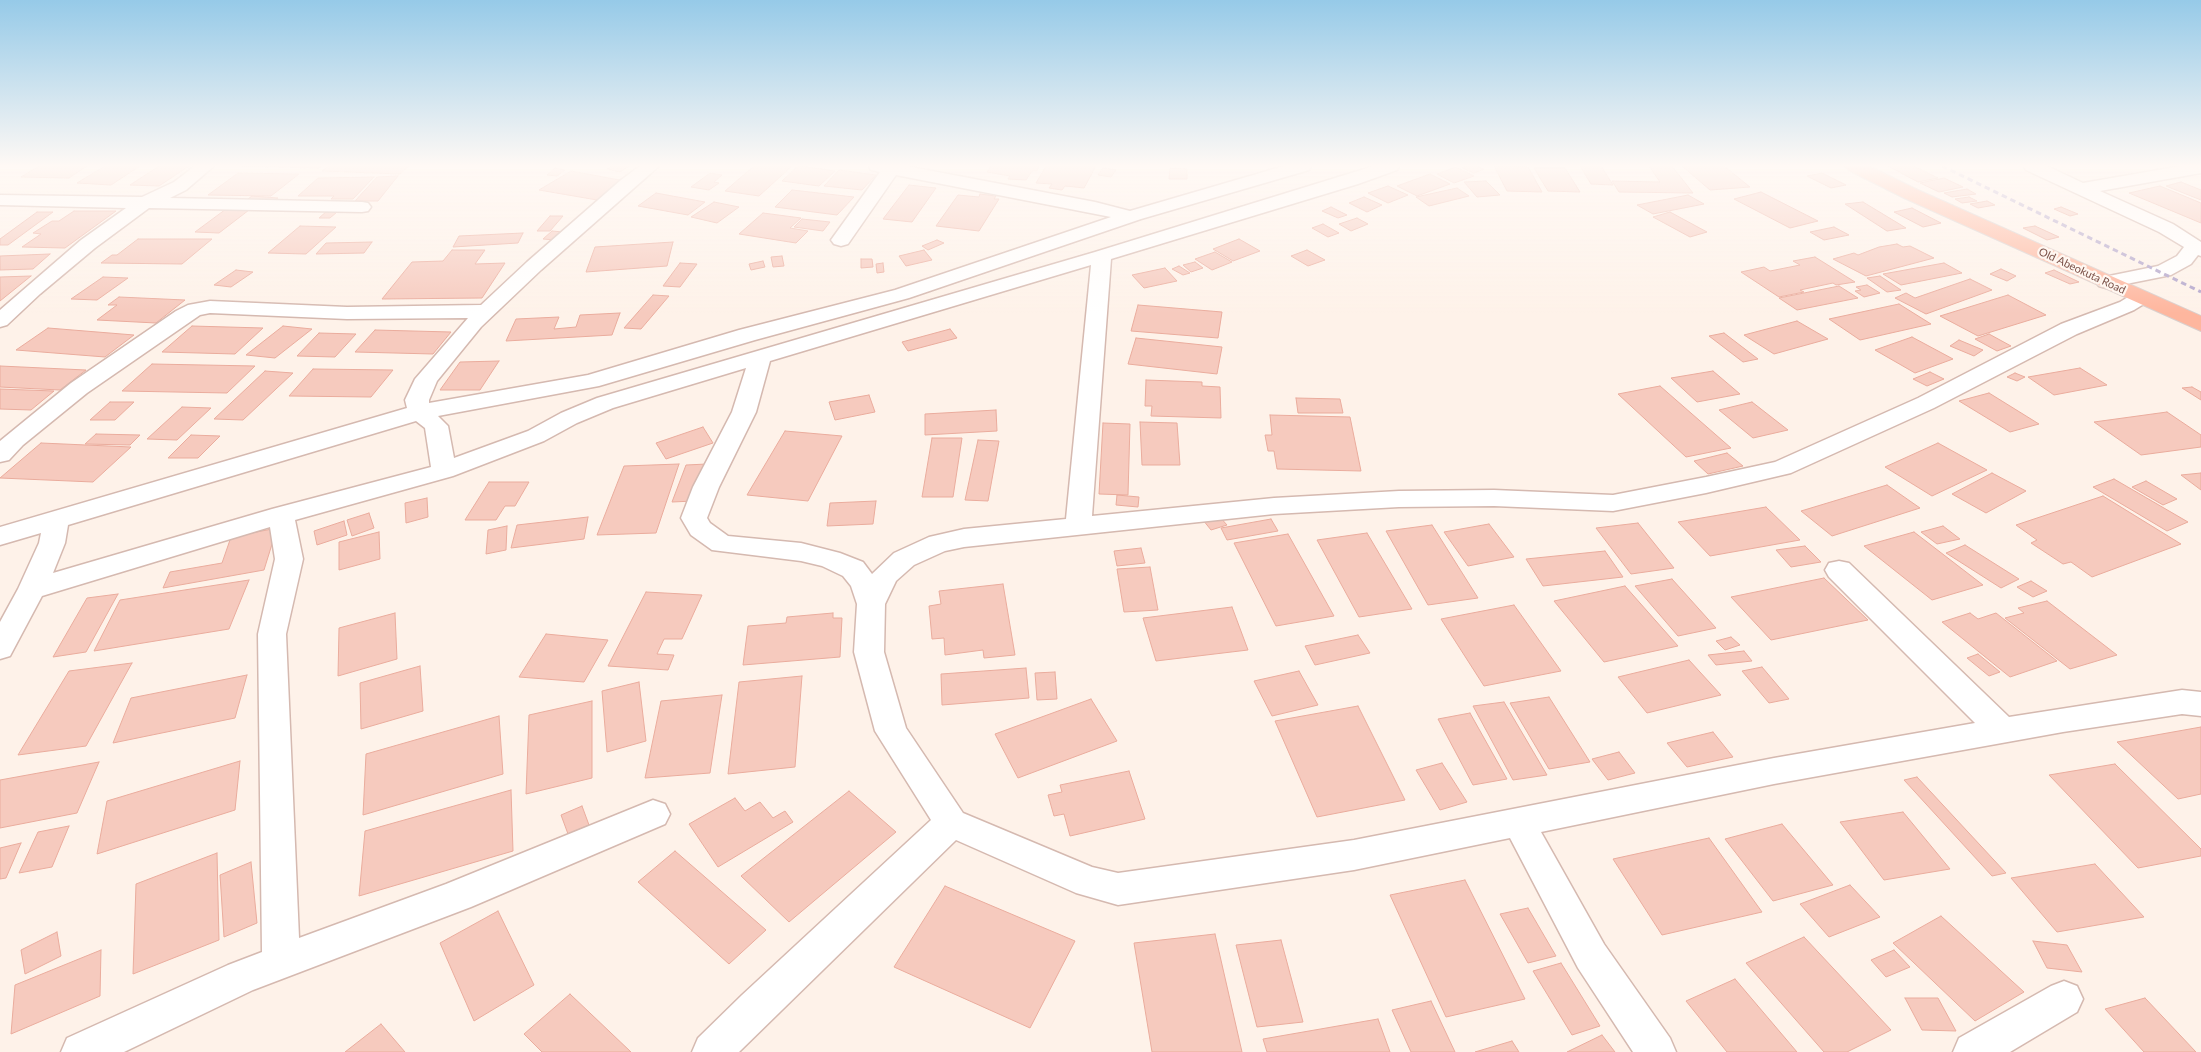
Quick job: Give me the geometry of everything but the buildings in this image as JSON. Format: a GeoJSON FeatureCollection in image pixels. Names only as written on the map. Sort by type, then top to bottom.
{"type":"FeatureCollection","features":[{"type":"Feature","properties":{"kind":"highway","name":"Old Abeokuta Road"},"geometry":{"type":"LineString","coordinates":[[1958,215],[2201,324]]}},
{"type":"Feature","properties":{"kind":"street"},"geometry":{"type":"LineString","coordinates":[[0,322],[33,290],[88,244],[128,215]]}},
{"type":"Feature","properties":{"kind":"street"},"geometry":{"type":"LineString","coordinates":[[444,470],[436,426],[420,412],[417,400],[426,380],[487,311],[534,266],[592,215]]}},
{"type":"Feature","properties":{"kind":"street"},"geometry":{"type":"LineString","coordinates":[[841,240],[856,215]]}},
{"type":"Feature","properties":{"kind":"street"},"geometry":{"type":"LineString","coordinates":[[1128,215],[1153,224],[1171,235]]}},
{"type":"Feature","properties":{"kind":"street"},"geometry":{"type":"LineString","coordinates":[[0,536],[420,412],[591,381],[747,335],[902,294],[1135,215]]}},
{"type":"Feature","properties":{"kind":"street"},"geometry":{"type":"LineString","coordinates":[[32,589],[281,515],[444,470],[536,436],[569,418],[605,403],[1237,215]]}},
{"type":"Feature","properties":{"kind":"street"},"geometry":{"type":"LineString","coordinates":[[2106,282],[2164,271],[2184,260],[2197,248],[2166,228],[2138,215]]}},
{"type":"Feature","properties":{"kind":"street"},"geometry":{"type":"LineString","coordinates":[[1078,526],[1102,256]]}},
{"type":"Feature","properties":{"kind":"street"},"geometry":{"type":"LineString","coordinates":[[871,604],[885,576],[904,560],[938,543],[964,538],[1274,506],[1494,498],[1613,503],[1782,468],[1926,403],[2069,329],[2128,306],[2140,298]]}},
{"type":"Feature","properties":{"kind":"street"},"geometry":{"type":"LineString","coordinates":[[0,455],[14,440],[79,388],[183,315],[195,310],[210,307],[347,313],[487,311]]}},
{"type":"Feature","properties":{"kind":"street"},"geometry":{"type":"LineString","coordinates":[[760,357],[744,412],[706,487],[694,518],[700,530],[720,544],[801,552],[830,559],[853,569],[864,582],[871,604],[869,652],[891,731],[951,823],[1088,882],[1118,889],[1354,856],[1518,821],[1774,771],[2182,702],[2201,704]]}},
{"type":"Feature","properties":{"kind":"street"},"geometry":{"type":"LineString","coordinates":[[591,381],[605,403]]}},
{"type":"Feature","properties":{"kind":"street"},"geometry":{"type":"LineString","coordinates":[[281,515],[289,559],[272,634],[281,962]]}},
{"type":"Feature","properties":{"kind":"street"},"geometry":{"type":"LineString","coordinates":[[0,648],[32,589],[52,543],[56,520]]}},
{"type":"Feature","properties":{"kind":"street"},"geometry":{"type":"LineString","coordinates":[[1839,570],[2004,731]]}},
{"type":"Feature","properties":{"kind":"street"},"geometry":{"type":"LineString","coordinates":[[81,1052],[241,977],[458,896],[654,814]]}},
{"type":"Feature","properties":{"kind":"street"},"geometry":{"type":"LineString","coordinates":[[1518,821],[1591,956],[1656,1052]]}},
{"type":"Feature","properties":{"kind":"street"},"geometry":{"type":"LineString","coordinates":[[712,1052],[951,823]]}},
{"type":"Feature","properties":{"kind":"street"},"geometry":{"type":"LineString","coordinates":[[1973,1052],[2064,998]]}},
{"type":"Feature","properties":{"kind":"railway"},"geometry":{"type":"LineString","coordinates":[[2043,215],[2201,292]]}}]}
